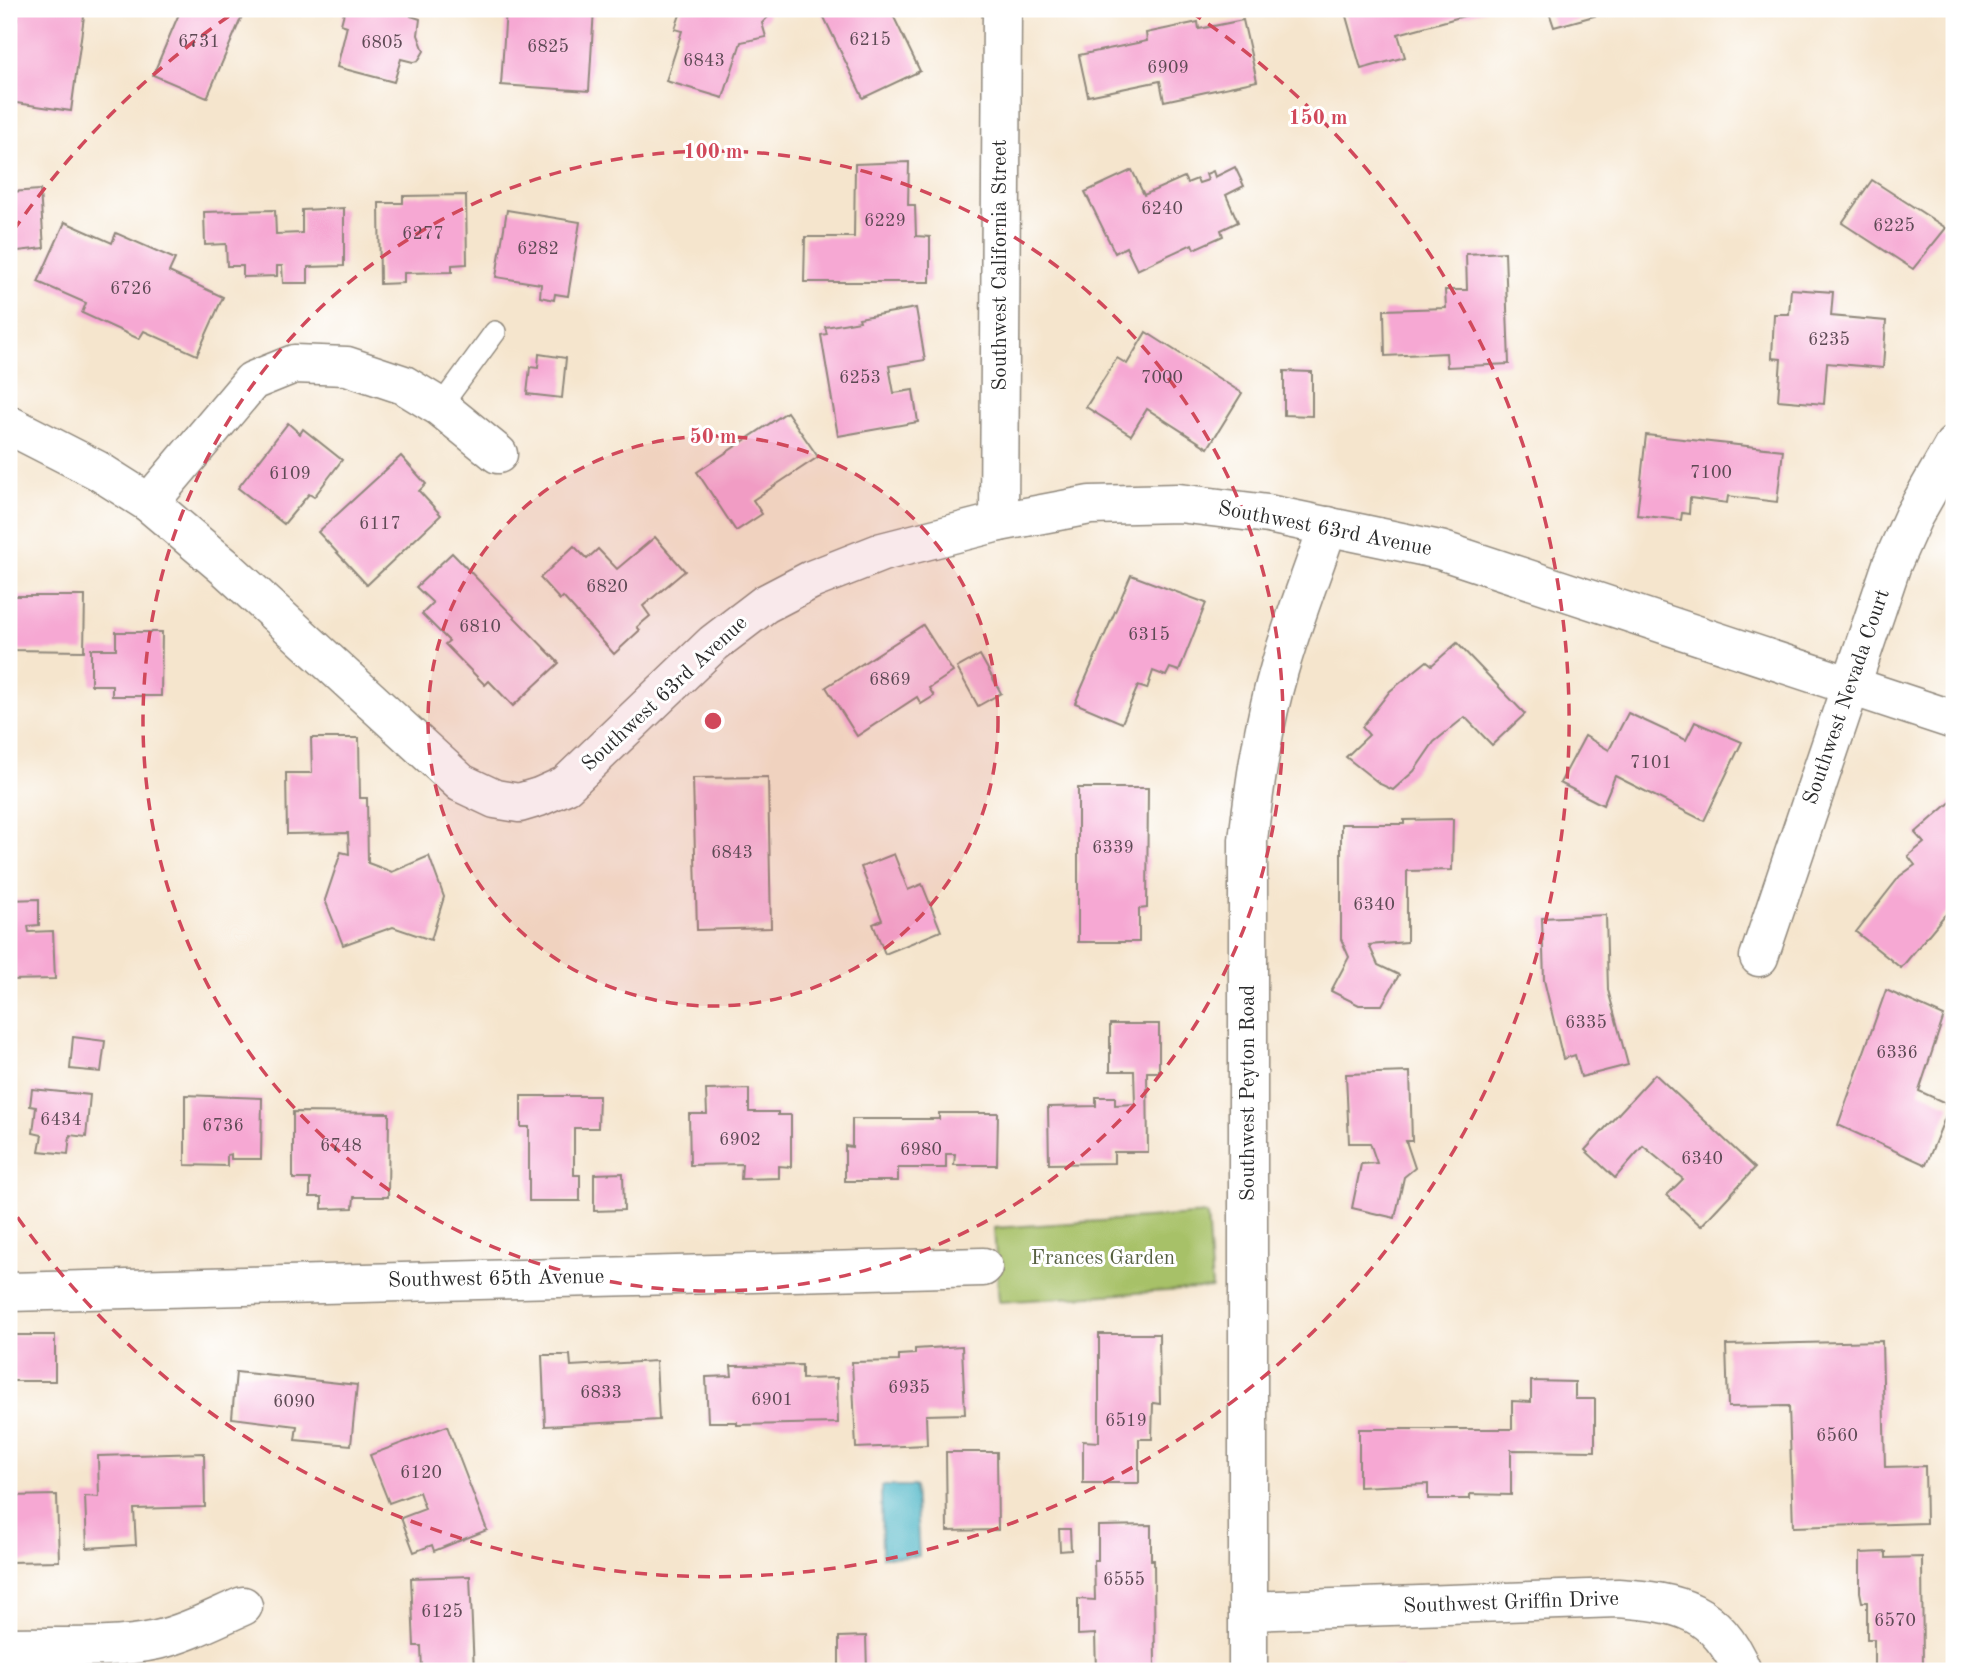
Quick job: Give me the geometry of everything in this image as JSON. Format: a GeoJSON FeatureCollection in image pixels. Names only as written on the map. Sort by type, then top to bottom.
{"type":"FeatureCollection","features":[{"type":"Feature","properties":{"kind":"street","name":"Southwest California Street"},"geometry":{"type":"LineString","coordinates":[[999,522],[1002,9]]}},
{"type":"Feature","properties":{"kind":"street"},"geometry":{"type":"LineString","coordinates":[[149,503],[252,381],[294,364],[347,366],[404,385],[440,407],[498,454]]}},
{"type":"Feature","properties":{"kind":"street","name":"Southwest 63rd Avenue"},"geometry":{"type":"LineString","coordinates":[[9,425],[97,470],[149,503],[236,577],[461,783],[495,799],[519,803],[566,785],[714,643],[765,604],[811,580],[882,552],[999,522],[1090,505],[1179,503],[1268,514],[1440,550],[1954,720]]}},
{"type":"Feature","properties":{"kind":"street","name":"Southwest Nevada Court"},"geometry":{"type":"LineString","coordinates":[[1759,957],[1897,553],[1913,517],[1954,445]]}},
{"type":"Feature","properties":{"kind":"street","name":"Southwest Peyton Road"},"geometry":{"type":"LineString","coordinates":[[1248,1671],[1248,840],[1255,776],[1279,668],[1328,526]]}},
{"type":"Feature","properties":{"kind":"street","name":"Southwest 65th Avenue"},"geometry":{"type":"LineString","coordinates":[[9,1292],[983,1267]]}},
{"type":"Feature","properties":{"kind":"street","name":"Southwest Griffin Drive"},"geometry":{"type":"LineString","coordinates":[[1248,1611],[1618,1598],[1658,1601],[1693,1611],[1724,1638],[1742,1671]]}},
{"type":"Feature","properties":{"kind":"street"},"geometry":{"type":"LineString","coordinates":[[9,1647],[123,1645],[154,1641],[180,1634],[243,1606]]}},
{"type":"Feature","properties":{"kind":"lane"},"geometry":{"type":"LineString","coordinates":[[440,407],[495,332]]}},
{"type":"Feature","properties":{"kind":"green space","name":"Frances Garden"},"geometry":{"type":"Polygon","coordinates":[[[1207,1214],[1212,1288],[999,1302],[994,1228],[1207,1214]]]}},
{"type":"Feature","properties":{"kind":"water"},"geometry":{"type":"Polygon","coordinates":[[[881,1486],[915,1486],[919,1556],[882,1557],[881,1486]]]}},
{"type":"Feature","properties":{"kind":"building"},"geometry":{"type":"Polygon","coordinates":[[[18,9],[85,9],[71,111],[9,102],[9,72],[18,9]]]}},
{"type":"Feature","properties":{"kind":"building"},"geometry":{"type":"Polygon","coordinates":[[[181,9],[245,9],[207,98],[153,75],[181,9]]]}},
{"type":"Feature","properties":{"kind":"building"},"geometry":{"type":"Polygon","coordinates":[[[345,9],[413,9],[411,16],[420,19],[418,35],[424,51],[418,61],[401,59],[394,82],[337,67],[347,26],[341,24],[345,9]]]}},
{"type":"Feature","properties":{"kind":"building"},"geometry":{"type":"Polygon","coordinates":[[[506,9],[594,9],[589,91],[501,85],[506,9]]]}},
{"type":"Feature","properties":{"kind":"building"},"geometry":{"type":"Polygon","coordinates":[[[682,9],[766,9],[768,17],[762,23],[766,37],[741,42],[723,98],[666,81],[682,31],[675,29],[682,9]]]}},
{"type":"Feature","properties":{"kind":"building"},"geometry":{"type":"Polygon","coordinates":[[[820,9],[890,9],[920,71],[863,98],[820,9]]]}},
{"type":"Feature","properties":{"kind":"building"},"geometry":{"type":"Polygon","coordinates":[[[1344,9],[1486,10],[1398,34],[1405,57],[1361,69],[1344,9]]]}},
{"type":"Feature","properties":{"kind":"building"},"geometry":{"type":"Polygon","coordinates":[[[1548,9],[1616,9],[1616,10],[1554,27],[1548,9]]]}},
{"type":"Feature","properties":{"kind":"building"},"geometry":{"type":"Polygon","coordinates":[[[1243,20],[1257,81],[1164,101],[1160,81],[1088,96],[1079,55],[1147,41],[1146,33],[1198,22],[1199,29],[1243,20]]]}},
{"type":"Feature","properties":{"kind":"building"},"geometry":{"type":"Polygon","coordinates":[[[909,162],[908,205],[915,205],[916,236],[930,237],[930,282],[804,282],[805,237],[854,237],[855,164],[909,162]]]}},
{"type":"Feature","properties":{"kind":"building"},"geometry":{"type":"Polygon","coordinates":[[[1235,167],[1244,186],[1226,195],[1238,222],[1221,230],[1223,236],[1194,249],[1192,244],[1137,270],[1126,247],[1115,253],[1085,192],[1132,170],[1144,195],[1184,177],[1187,183],[1197,179],[1199,183],[1208,180],[1206,174],[1213,171],[1215,177],[1235,167]]]}},
{"type":"Feature","properties":{"kind":"building"},"geometry":{"type":"Polygon","coordinates":[[[1872,180],[1946,228],[1913,269],[1842,223],[1872,180]]]}},
{"type":"Feature","properties":{"kind":"building"},"geometry":{"type":"Polygon","coordinates":[[[40,190],[44,248],[9,252],[9,192],[40,190]]]}},
{"type":"Feature","properties":{"kind":"building"},"geometry":{"type":"Polygon","coordinates":[[[466,195],[467,264],[452,265],[452,272],[404,273],[404,283],[380,284],[379,203],[403,203],[403,196],[466,195]]]}},
{"type":"Feature","properties":{"kind":"building"},"geometry":{"type":"Polygon","coordinates":[[[344,208],[344,266],[308,267],[308,283],[283,283],[282,266],[277,266],[277,276],[243,277],[243,266],[227,266],[226,244],[205,245],[204,212],[275,210],[276,234],[302,233],[302,210],[344,208]]]}},
{"type":"Feature","properties":{"kind":"building"},"geometry":{"type":"Polygon","coordinates":[[[507,210],[580,222],[568,296],[555,294],[554,300],[540,297],[541,284],[496,277],[507,210]]]}},
{"type":"Feature","properties":{"kind":"building"},"geometry":{"type":"Polygon","coordinates":[[[65,222],[112,243],[116,233],[175,259],[169,272],[223,297],[197,355],[144,331],[139,339],[82,313],[86,303],[38,282],[65,222]]]}},
{"type":"Feature","properties":{"kind":"building"},"geometry":{"type":"Polygon","coordinates":[[[1505,252],[1509,364],[1447,367],[1446,353],[1385,356],[1384,310],[1446,308],[1445,290],[1467,290],[1466,254],[1505,252]]]}},
{"type":"Feature","properties":{"kind":"building"},"geometry":{"type":"Polygon","coordinates":[[[1791,289],[1833,292],[1831,316],[1886,321],[1883,368],[1827,363],[1824,404],[1778,400],[1781,359],[1772,358],[1774,314],[1789,314],[1791,289]]]}},
{"type":"Feature","properties":{"kind":"building"},"geometry":{"type":"Polygon","coordinates":[[[916,308],[925,360],[889,366],[894,393],[913,390],[918,422],[838,436],[821,335],[827,334],[825,327],[916,308]]]}},
{"type":"Feature","properties":{"kind":"building"},"geometry":{"type":"Polygon","coordinates":[[[1146,332],[1242,393],[1208,448],[1147,409],[1131,435],[1086,407],[1117,358],[1127,364],[1146,332]]]}},
{"type":"Feature","properties":{"kind":"building"},"geometry":{"type":"Polygon","coordinates":[[[539,354],[566,358],[562,398],[527,394],[530,367],[538,368],[539,354]]]}},
{"type":"Feature","properties":{"kind":"building"},"geometry":{"type":"Polygon","coordinates":[[[1284,371],[1312,372],[1312,416],[1284,415],[1284,371]]]}},
{"type":"Feature","properties":{"kind":"building"},"geometry":{"type":"Polygon","coordinates":[[[787,412],[818,457],[753,500],[762,514],[736,531],[697,472],[787,412]]]}},
{"type":"Feature","properties":{"kind":"building"},"geometry":{"type":"Polygon","coordinates":[[[288,423],[300,434],[303,429],[342,460],[314,497],[309,494],[284,524],[238,488],[288,423]]]}},
{"type":"Feature","properties":{"kind":"building"},"geometry":{"type":"Polygon","coordinates":[[[1646,435],[1783,450],[1777,502],[1728,496],[1727,503],[1690,498],[1689,514],[1682,513],[1681,520],[1637,515],[1646,435]]]}},
{"type":"Feature","properties":{"kind":"building"},"geometry":{"type":"Polygon","coordinates":[[[401,456],[426,484],[419,491],[441,515],[367,585],[318,532],[401,456]]]}},
{"type":"Feature","properties":{"kind":"building"},"geometry":{"type":"Polygon","coordinates":[[[655,537],[685,571],[643,606],[650,616],[637,627],[640,630],[614,654],[563,597],[560,600],[540,578],[574,546],[587,559],[598,549],[617,569],[655,537]]]}},
{"type":"Feature","properties":{"kind":"building"},"geometry":{"type":"Polygon","coordinates":[[[452,553],[559,663],[513,706],[489,681],[485,685],[445,644],[449,641],[422,614],[433,603],[416,587],[452,553]]]}},
{"type":"Feature","properties":{"kind":"building"},"geometry":{"type":"Polygon","coordinates":[[[1131,575],[1206,603],[1179,671],[1170,668],[1166,676],[1153,671],[1147,689],[1138,686],[1122,723],[1075,703],[1131,575]]]}},
{"type":"Feature","properties":{"kind":"building"},"geometry":{"type":"Polygon","coordinates":[[[9,596],[85,596],[84,651],[9,650],[9,596]]]}},
{"type":"Feature","properties":{"kind":"building"},"geometry":{"type":"Polygon","coordinates":[[[923,625],[953,672],[929,688],[934,696],[921,704],[917,697],[857,736],[826,687],[923,625]]]}},
{"type":"Feature","properties":{"kind":"building"},"geometry":{"type":"Polygon","coordinates":[[[116,632],[162,632],[161,696],[112,696],[112,685],[91,685],[91,649],[116,649],[116,632]]]}},
{"type":"Feature","properties":{"kind":"building"},"geometry":{"type":"Polygon","coordinates":[[[1457,643],[1525,714],[1492,745],[1465,717],[1434,742],[1414,771],[1393,790],[1380,784],[1346,757],[1369,735],[1362,727],[1390,691],[1427,661],[1432,665],[1457,643]]]}},
{"type":"Feature","properties":{"kind":"building"},"geometry":{"type":"Polygon","coordinates":[[[980,655],[1001,693],[978,706],[957,668],[980,655]]]}},
{"type":"Feature","properties":{"kind":"building"},"geometry":{"type":"Polygon","coordinates":[[[1628,713],[1686,740],[1695,722],[1742,742],[1704,821],[1615,776],[1603,805],[1560,783],[1585,736],[1609,750],[1628,713]]]}},
{"type":"Feature","properties":{"kind":"building"},"geometry":{"type":"Polygon","coordinates":[[[311,738],[359,738],[360,798],[367,798],[368,863],[392,872],[429,856],[444,897],[431,940],[393,927],[343,945],[325,900],[341,852],[349,854],[348,833],[287,834],[286,773],[312,773],[311,738]]]}},
{"type":"Feature","properties":{"kind":"building"},"geometry":{"type":"Polygon","coordinates":[[[768,777],[771,928],[697,930],[693,778],[768,777]]]}},
{"type":"Feature","properties":{"kind":"building"},"geometry":{"type":"Polygon","coordinates":[[[1078,788],[1148,788],[1147,908],[1139,909],[1139,942],[1078,942],[1078,788]]]}},
{"type":"Feature","properties":{"kind":"building"},"geometry":{"type":"Polygon","coordinates":[[[1953,800],[1954,908],[1944,916],[1901,968],[1856,932],[1900,876],[1915,865],[1908,856],[1924,843],[1915,833],[1953,800]]]}},
{"type":"Feature","properties":{"kind":"building"},"geometry":{"type":"Polygon","coordinates":[[[9,807],[13,863],[9,864],[9,807]]]}},
{"type":"Feature","properties":{"kind":"building"},"geometry":{"type":"Polygon","coordinates":[[[1453,819],[1452,870],[1407,871],[1407,942],[1369,945],[1378,965],[1399,975],[1382,1005],[1359,1005],[1331,991],[1349,957],[1341,939],[1341,824],[1404,824],[1404,820],[1453,819]]]}},
{"type":"Feature","properties":{"kind":"building"},"geometry":{"type":"Polygon","coordinates":[[[894,854],[908,890],[922,884],[941,931],[885,954],[873,924],[882,920],[861,867],[894,854]]]}},
{"type":"Feature","properties":{"kind":"building"},"geometry":{"type":"Polygon","coordinates":[[[39,899],[39,925],[28,926],[29,932],[53,931],[55,979],[9,980],[9,900],[39,899]]]}},
{"type":"Feature","properties":{"kind":"building"},"geometry":{"type":"Polygon","coordinates":[[[1606,915],[1608,990],[1628,1065],[1581,1077],[1575,1055],[1563,1059],[1544,980],[1542,918],[1606,915]]]}},
{"type":"Feature","properties":{"kind":"building"},"geometry":{"type":"Polygon","coordinates":[[[1886,990],[1944,1016],[1919,1091],[1950,1105],[1926,1165],[1838,1125],[1886,990]]]}},
{"type":"Feature","properties":{"kind":"building"},"geometry":{"type":"Polygon","coordinates":[[[1110,1024],[1159,1024],[1159,1072],[1147,1072],[1148,1152],[1114,1152],[1114,1163],[1049,1164],[1048,1107],[1096,1106],[1096,1097],[1115,1097],[1115,1105],[1135,1104],[1134,1071],[1110,1071],[1110,1024]]]}},
{"type":"Feature","properties":{"kind":"building"},"geometry":{"type":"Polygon","coordinates":[[[73,1037],[105,1041],[101,1072],[70,1069],[73,1037]]]}},
{"type":"Feature","properties":{"kind":"building"},"geometry":{"type":"Polygon","coordinates":[[[1410,1072],[1412,1141],[1406,1141],[1415,1168],[1404,1177],[1395,1218],[1352,1208],[1361,1164],[1377,1163],[1370,1143],[1349,1143],[1346,1074],[1410,1072]]]}},
{"type":"Feature","properties":{"kind":"building"},"geometry":{"type":"Polygon","coordinates":[[[1655,1074],[1755,1168],[1701,1226],[1667,1195],[1683,1179],[1643,1146],[1615,1178],[1585,1150],[1655,1074]]]}},
{"type":"Feature","properties":{"kind":"building"},"geometry":{"type":"Polygon","coordinates":[[[32,1089],[90,1095],[86,1137],[70,1135],[68,1154],[39,1151],[42,1135],[33,1133],[36,1107],[30,1106],[32,1089]]]}},
{"type":"Feature","properties":{"kind":"building"},"geometry":{"type":"Polygon","coordinates":[[[749,1089],[749,1112],[791,1115],[791,1167],[779,1166],[779,1178],[741,1179],[742,1164],[690,1165],[689,1114],[707,1114],[706,1090],[749,1089]]]}},
{"type":"Feature","properties":{"kind":"building"},"geometry":{"type":"Polygon","coordinates":[[[185,1095],[262,1098],[261,1159],[231,1159],[231,1154],[227,1155],[227,1166],[185,1165],[185,1095]]]}},
{"type":"Feature","properties":{"kind":"building"},"geometry":{"type":"Polygon","coordinates":[[[521,1096],[599,1096],[598,1128],[574,1128],[574,1175],[580,1175],[580,1201],[529,1201],[529,1127],[521,1127],[521,1096]]]}},
{"type":"Feature","properties":{"kind":"building"},"geometry":{"type":"Polygon","coordinates":[[[293,1112],[389,1113],[388,1197],[354,1197],[353,1208],[322,1209],[322,1197],[310,1197],[310,1179],[293,1179],[293,1112]]]}},
{"type":"Feature","properties":{"kind":"building"},"geometry":{"type":"Polygon","coordinates":[[[939,1113],[998,1113],[997,1165],[954,1165],[955,1154],[946,1154],[946,1168],[898,1168],[898,1181],[845,1181],[845,1146],[852,1147],[852,1119],[939,1119],[939,1113]]]}},
{"type":"Feature","properties":{"kind":"building"},"geometry":{"type":"Polygon","coordinates":[[[623,1173],[624,1210],[594,1211],[594,1174],[623,1173]]]}},
{"type":"Feature","properties":{"kind":"building"},"geometry":{"type":"Polygon","coordinates":[[[1099,1334],[1159,1334],[1160,1404],[1153,1403],[1152,1439],[1139,1439],[1139,1483],[1083,1483],[1083,1441],[1099,1442],[1099,1334]]]}},
{"type":"Feature","properties":{"kind":"building"},"geometry":{"type":"Polygon","coordinates":[[[9,1335],[55,1335],[55,1381],[9,1381],[9,1335]]]}},
{"type":"Feature","properties":{"kind":"building"},"geometry":{"type":"Polygon","coordinates":[[[1882,1341],[1885,1467],[1925,1466],[1926,1523],[1793,1527],[1789,1406],[1728,1407],[1726,1345],[1882,1341]]]}},
{"type":"Feature","properties":{"kind":"building"},"geometry":{"type":"Polygon","coordinates":[[[962,1346],[965,1414],[926,1415],[927,1445],[856,1448],[852,1362],[899,1361],[899,1355],[915,1354],[915,1349],[962,1346]]]}},
{"type":"Feature","properties":{"kind":"building"},"geometry":{"type":"Polygon","coordinates":[[[542,1355],[570,1355],[571,1366],[656,1361],[659,1420],[545,1426],[542,1355]]]}},
{"type":"Feature","properties":{"kind":"building"},"geometry":{"type":"Polygon","coordinates":[[[802,1365],[802,1379],[837,1378],[838,1423],[737,1425],[737,1422],[708,1422],[706,1377],[732,1376],[731,1366],[802,1365]]]}},
{"type":"Feature","properties":{"kind":"building"},"geometry":{"type":"Polygon","coordinates":[[[236,1372],[357,1385],[351,1445],[295,1440],[297,1426],[232,1418],[236,1372]]]}},
{"type":"Feature","properties":{"kind":"building"},"geometry":{"type":"Polygon","coordinates":[[[1531,1381],[1575,1382],[1575,1399],[1595,1399],[1595,1451],[1511,1450],[1511,1495],[1470,1494],[1470,1499],[1428,1499],[1428,1484],[1359,1487],[1359,1429],[1512,1429],[1512,1401],[1531,1402],[1531,1381]]]}},
{"type":"Feature","properties":{"kind":"building"},"geometry":{"type":"Polygon","coordinates":[[[447,1426],[487,1530],[434,1551],[432,1545],[414,1552],[401,1518],[425,1509],[419,1492],[389,1503],[370,1455],[447,1426]]]}},
{"type":"Feature","properties":{"kind":"building"},"geometry":{"type":"Polygon","coordinates":[[[946,1452],[997,1452],[998,1530],[947,1531],[946,1452]]]}},
{"type":"Feature","properties":{"kind":"building"},"geometry":{"type":"Polygon","coordinates":[[[204,1453],[205,1507],[134,1509],[136,1545],[87,1548],[85,1496],[99,1497],[98,1456],[204,1453]]]}},
{"type":"Feature","properties":{"kind":"building"},"geometry":{"type":"Polygon","coordinates":[[[57,1495],[59,1561],[9,1562],[9,1496],[57,1495]]]}},
{"type":"Feature","properties":{"kind":"building"},"geometry":{"type":"Polygon","coordinates":[[[1151,1525],[1155,1671],[1096,1671],[1095,1634],[1078,1635],[1078,1599],[1095,1600],[1094,1560],[1098,1560],[1098,1526],[1151,1525]]]}},
{"type":"Feature","properties":{"kind":"building"},"geometry":{"type":"Polygon","coordinates":[[[1059,1529],[1070,1529],[1071,1550],[1060,1551],[1059,1529]]]}},
{"type":"Feature","properties":{"kind":"building"},"geometry":{"type":"Polygon","coordinates":[[[1886,1552],[1886,1558],[1922,1557],[1923,1671],[1874,1671],[1874,1639],[1867,1639],[1867,1602],[1862,1602],[1860,1592],[1860,1553],[1886,1552]]]}},
{"type":"Feature","properties":{"kind":"building"},"geometry":{"type":"Polygon","coordinates":[[[470,1576],[474,1671],[422,1671],[421,1646],[414,1646],[411,1578],[470,1576]]]}},
{"type":"Feature","properties":{"kind":"building"},"geometry":{"type":"Polygon","coordinates":[[[866,1636],[867,1671],[839,1671],[839,1637],[866,1636]]]}},
{"type":"Feature","properties":{"kind":"building"},"geometry":{"type":"Polygon","coordinates":[[[1402,1668],[1402,1671],[1348,1671],[1348,1669],[1402,1668]]]}}]}
